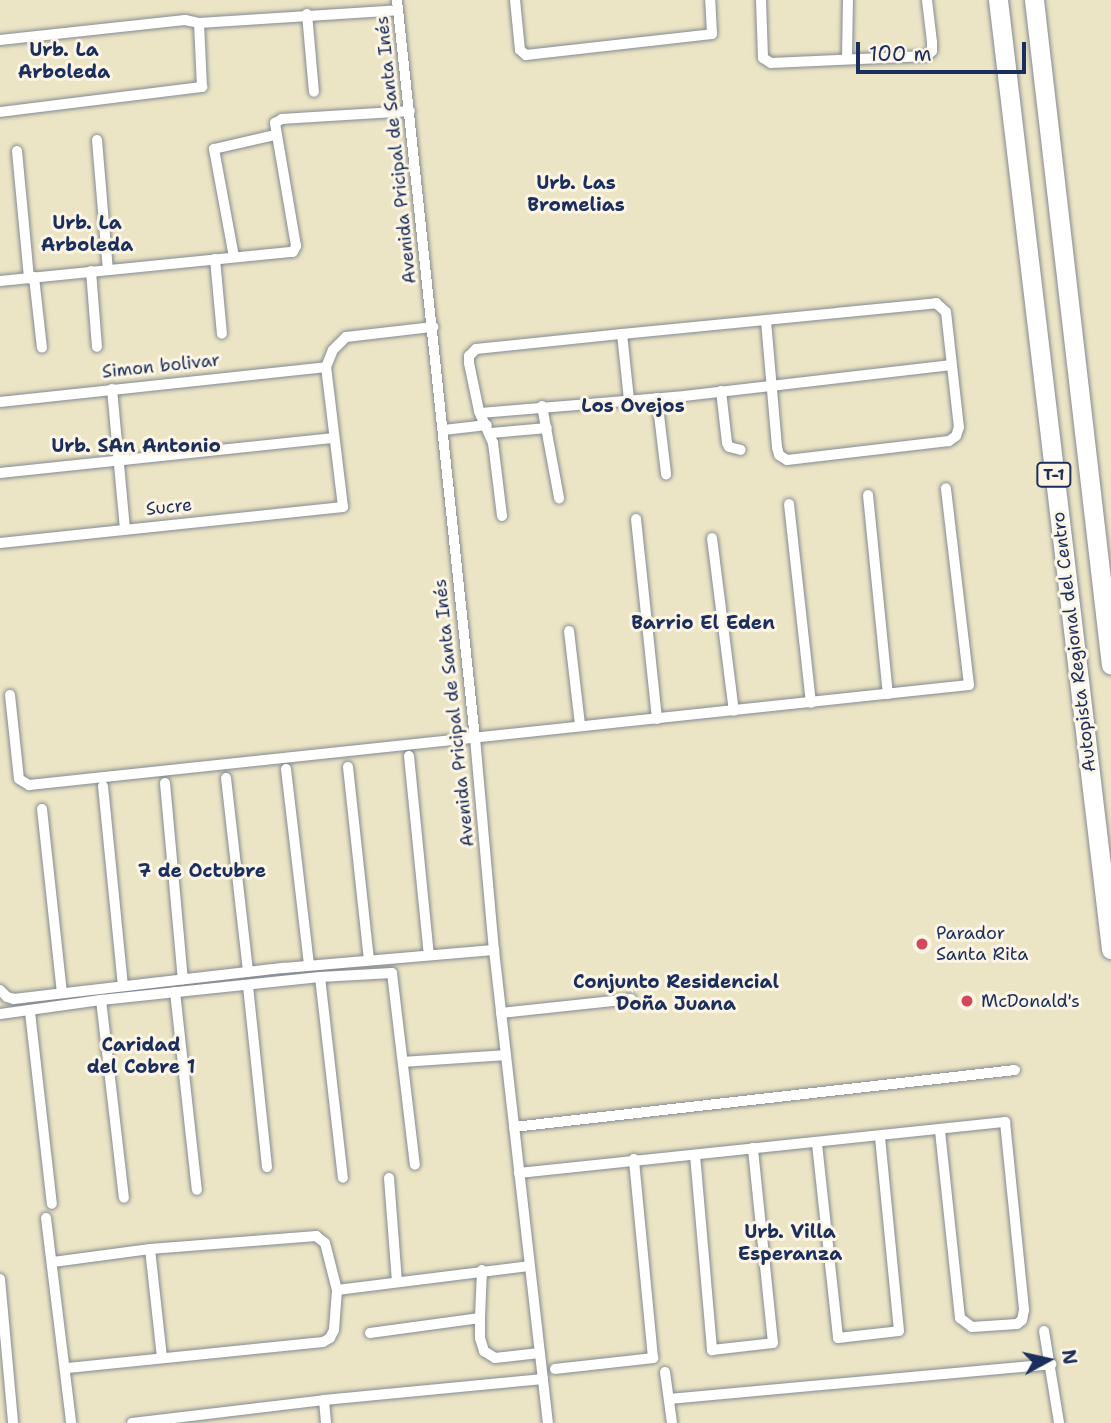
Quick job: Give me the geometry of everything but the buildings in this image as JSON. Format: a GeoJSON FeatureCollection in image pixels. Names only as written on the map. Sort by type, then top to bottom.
{"type":"FeatureCollection","features":[{"type":"Feature","properties":{"kind":"highway","name":"Autopista Regional del Centro"},"geometry":{"type":"LineString","coordinates":[[998,0],[1111,950]]}},
{"type":"Feature","properties":{"kind":"highway","name":"Autopista Regional del Centro"},"geometry":{"type":"LineString","coordinates":[[1034,0],[1111,665]]}},
{"type":"Feature","properties":{"kind":"street"},"geometry":{"type":"LineString","coordinates":[[515,0],[520,50],[526,55],[712,34],[710,0]]}},
{"type":"Feature","properties":{"kind":"street"},"geometry":{"type":"LineString","coordinates":[[761,0],[762,58],[765,62],[927,55],[932,51],[927,0]]}},
{"type":"Feature","properties":{"kind":"street"},"geometry":{"type":"LineString","coordinates":[[847,58],[848,0]]}},
{"type":"Feature","properties":{"kind":"street"},"geometry":{"type":"LineString","coordinates":[[0,40],[185,20],[199,23],[398,5]]}},
{"type":"Feature","properties":{"kind":"street","name":"Avenida Pricipal de Santa Inés"},"geometry":{"type":"LineString","coordinates":[[398,5],[444,430],[494,950],[548,1423]]}},
{"type":"Feature","properties":{"kind":"street"},"geometry":{"type":"LineString","coordinates":[[307,14],[314,92]]}},
{"type":"Feature","properties":{"kind":"street"},"geometry":{"type":"LineString","coordinates":[[0,112],[202,87],[199,23]]}},
{"type":"Feature","properties":{"kind":"street"},"geometry":{"type":"LineString","coordinates":[[0,281],[295,250],[275,123],[282,119],[410,111]]}},
{"type":"Feature","properties":{"kind":"street"},"geometry":{"type":"LineString","coordinates":[[234,257],[214,149],[275,135]]}},
{"type":"Feature","properties":{"kind":"street"},"geometry":{"type":"LineString","coordinates":[[97,140],[108,270]]}},
{"type":"Feature","properties":{"kind":"street"},"geometry":{"type":"LineString","coordinates":[[17,150],[42,348]]}},
{"type":"Feature","properties":{"kind":"street"},"geometry":{"type":"LineString","coordinates":[[215,259],[222,334]]}},
{"type":"Feature","properties":{"kind":"street"},"geometry":{"type":"LineString","coordinates":[[91,271],[97,347]]}},
{"type":"Feature","properties":{"kind":"street"},"geometry":{"type":"LineString","coordinates":[[502,516],[489,429],[480,413],[469,363],[471,353],[476,349],[622,334],[936,303],[946,312],[959,427],[956,436],[948,441],[787,460],[779,455],[766,320]]}},
{"type":"Feature","properties":{"kind":"street"},"geometry":{"type":"LineString","coordinates":[[0,473],[334,438],[326,367],[333,350],[346,337],[433,327]]}},
{"type":"Feature","properties":{"kind":"street"},"geometry":{"type":"LineString","coordinates":[[622,334],[629,399]]}},
{"type":"Feature","properties":{"kind":"street"},"geometry":{"type":"LineString","coordinates":[[480,413],[542,405],[657,398],[951,365]]}},
{"type":"Feature","properties":{"kind":"street","name":"Simon bolivar"},"geometry":{"type":"LineString","coordinates":[[0,402],[326,367]]}},
{"type":"Feature","properties":{"kind":"street"},"geometry":{"type":"LineString","coordinates":[[112,389],[125,529]]}},
{"type":"Feature","properties":{"kind":"street"},"geometry":{"type":"LineString","coordinates":[[721,391],[727,443],[729,447],[741,450]]}},
{"type":"Feature","properties":{"kind":"street"},"geometry":{"type":"LineString","coordinates":[[657,398],[666,474]]}},
{"type":"Feature","properties":{"kind":"street"},"geometry":{"type":"LineString","coordinates":[[542,405],[559,498]]}},
{"type":"Feature","properties":{"kind":"street"},"geometry":{"type":"LineString","coordinates":[[444,430],[547,428]]}},
{"type":"Feature","properties":{"kind":"street","name":"Sucre"},"geometry":{"type":"LineString","coordinates":[[0,544],[343,507],[334,438]]}},
{"type":"Feature","properties":{"kind":"street"},"geometry":{"type":"LineString","coordinates":[[10,695],[19,779],[29,785],[969,685],[946,488]]}},
{"type":"Feature","properties":{"kind":"street"},"geometry":{"type":"LineString","coordinates":[[868,495],[888,694]]}},
{"type":"Feature","properties":{"kind":"street"},"geometry":{"type":"LineString","coordinates":[[789,504],[811,703]]}},
{"type":"Feature","properties":{"kind":"street"},"geometry":{"type":"LineString","coordinates":[[636,519],[657,719]]}},
{"type":"Feature","properties":{"kind":"street"},"geometry":{"type":"LineString","coordinates":[[712,538],[734,711]]}},
{"type":"Feature","properties":{"kind":"street"},"geometry":{"type":"LineString","coordinates":[[569,631],[580,725]]}},
{"type":"Feature","properties":{"kind":"street"},"geometry":{"type":"LineString","coordinates":[[409,756],[429,955]]}},
{"type":"Feature","properties":{"kind":"street"},"geometry":{"type":"LineString","coordinates":[[348,767],[369,960]]}},
{"type":"Feature","properties":{"kind":"street"},"geometry":{"type":"LineString","coordinates":[[286,769],[309,965]]}},
{"type":"Feature","properties":{"kind":"street"},"geometry":{"type":"LineString","coordinates":[[226,778],[248,972]]}},
{"type":"Feature","properties":{"kind":"street"},"geometry":{"type":"LineString","coordinates":[[165,783],[183,979]]}},
{"type":"Feature","properties":{"kind":"street"},"geometry":{"type":"LineString","coordinates":[[103,786],[122,986]]}},
{"type":"Feature","properties":{"kind":"street"},"geometry":{"type":"LineString","coordinates":[[42,809],[62,993]]}},
{"type":"Feature","properties":{"kind":"street"},"geometry":{"type":"LineString","coordinates":[[0,990],[3,995],[14,999],[309,965],[494,950]]}},
{"type":"Feature","properties":{"kind":"street"},"geometry":{"type":"LineString","coordinates":[[0,1014],[320,976],[392,972],[415,1165]]}},
{"type":"Feature","properties":{"kind":"street"},"geometry":{"type":"LineString","coordinates":[[320,976],[343,1178]]}},
{"type":"Feature","properties":{"kind":"street"},"geometry":{"type":"LineString","coordinates":[[248,986],[267,1167]]}},
{"type":"Feature","properties":{"kind":"street"},"geometry":{"type":"LineString","coordinates":[[175,992],[197,1190]]}},
{"type":"Feature","properties":{"kind":"street"},"geometry":{"type":"LineString","coordinates":[[501,1013],[631,999]]}},
{"type":"Feature","properties":{"kind":"street"},"geometry":{"type":"LineString","coordinates":[[101,1000],[124,1198]]}},
{"type":"Feature","properties":{"kind":"street"},"geometry":{"type":"LineString","coordinates":[[30,1012],[52,1204]]}},
{"type":"Feature","properties":{"kind":"street"},"geometry":{"type":"LineString","coordinates":[[403,1062],[506,1055]]}},
{"type":"Feature","properties":{"kind":"street"},"geometry":{"type":"LineString","coordinates":[[514,1127],[1015,1070]]}},
{"type":"Feature","properties":{"kind":"street"},"geometry":{"type":"LineString","coordinates":[[519,1173],[634,1159],[817,1144],[1005,1122],[1024,1310],[1022,1320],[1017,1324],[972,1327],[960,1318],[940,1130]]}},
{"type":"Feature","properties":{"kind":"street"},"geometry":{"type":"LineString","coordinates":[[817,1144],[838,1338],[900,1331],[880,1136]]}},
{"type":"Feature","properties":{"kind":"street"},"geometry":{"type":"LineString","coordinates":[[695,1155],[712,1350],[773,1343],[753,1148]]}},
{"type":"Feature","properties":{"kind":"street"},"geometry":{"type":"LineString","coordinates":[[555,1369],[653,1358],[634,1159]]}},
{"type":"Feature","properties":{"kind":"street"},"geometry":{"type":"LineString","coordinates":[[389,1178],[397,1281]]}},
{"type":"Feature","properties":{"kind":"street"},"geometry":{"type":"LineString","coordinates":[[46,1218],[71,1423]]}},
{"type":"Feature","properties":{"kind":"street"},"geometry":{"type":"LineString","coordinates":[[52,1262],[150,1248],[316,1236],[325,1243],[337,1290],[334,1330],[330,1338],[323,1342],[65,1368]]}},
{"type":"Feature","properties":{"kind":"street"},"geometry":{"type":"LineString","coordinates":[[150,1248],[162,1357]]}},
{"type":"Feature","properties":{"kind":"street"},"geometry":{"type":"LineString","coordinates":[[337,1290],[529,1266]]}},
{"type":"Feature","properties":{"kind":"street"},"geometry":{"type":"LineString","coordinates":[[482,1270],[480,1338],[484,1352],[495,1358],[541,1353]]}},
{"type":"Feature","properties":{"kind":"street"},"geometry":{"type":"LineString","coordinates":[[0,1279],[4,1375],[13,1423]]}},
{"type":"Feature","properties":{"kind":"street"},"geometry":{"type":"LineString","coordinates":[[370,1333],[480,1318]]}},
{"type":"Feature","properties":{"kind":"street"},"geometry":{"type":"LineString","coordinates":[[1044,1331],[1059,1423]]}},
{"type":"Feature","properties":{"kind":"street"},"geometry":{"type":"LineString","coordinates":[[669,1399],[1051,1364]]}},
{"type":"Feature","properties":{"kind":"street"},"geometry":{"type":"LineString","coordinates":[[665,1372],[672,1423]]}},
{"type":"Feature","properties":{"kind":"street"},"geometry":{"type":"LineString","coordinates":[[132,1423],[324,1400],[544,1379]]}},
{"type":"Feature","properties":{"kind":"street"},"geometry":{"type":"LineString","coordinates":[[324,1400],[326,1423]]}},
{"type":"Feature","properties":{"kind":"place","name":"Parador Santa Rita"},"geometry":{"type":"Point","coordinates":[922,944]}},
{"type":"Feature","properties":{"kind":"place","name":"McDonald's"},"geometry":{"type":"Point","coordinates":[967,1001]}},
{"type":"Feature","properties":{"kind":"district","name":"Urb. La Arboleda"},"geometry":{"type":"Point","coordinates":[64,61]}},
{"type":"Feature","properties":{"kind":"district","name":"Urb. Las Bromelias"},"geometry":{"type":"Point","coordinates":[576,194]}},
{"type":"Feature","properties":{"kind":"district","name":"Urb. La Arboleda"},"geometry":{"type":"Point","coordinates":[87,234]}},
{"type":"Feature","properties":{"kind":"district","name":"Los Ovejos"},"geometry":{"type":"Point","coordinates":[633,406]}},
{"type":"Feature","properties":{"kind":"district","name":"Urb. SAn Antonio"},"geometry":{"type":"Point","coordinates":[136,446]}},
{"type":"Feature","properties":{"kind":"district","name":"Barrio El Eden"},"geometry":{"type":"Point","coordinates":[703,623]}},
{"type":"Feature","properties":{"kind":"district","name":"7 de Octubre"},"geometry":{"type":"Point","coordinates":[202,871]}},
{"type":"Feature","properties":{"kind":"district","name":"Conjunto Residencial Doña Juana"},"geometry":{"type":"Point","coordinates":[676,993]}},
{"type":"Feature","properties":{"kind":"district","name":"Caridad del Cobre 1"},"geometry":{"type":"Point","coordinates":[141,1056]}},
{"type":"Feature","properties":{"kind":"district","name":"Urb. Villa Esperanza"},"geometry":{"type":"Point","coordinates":[790,1243]}}]}
